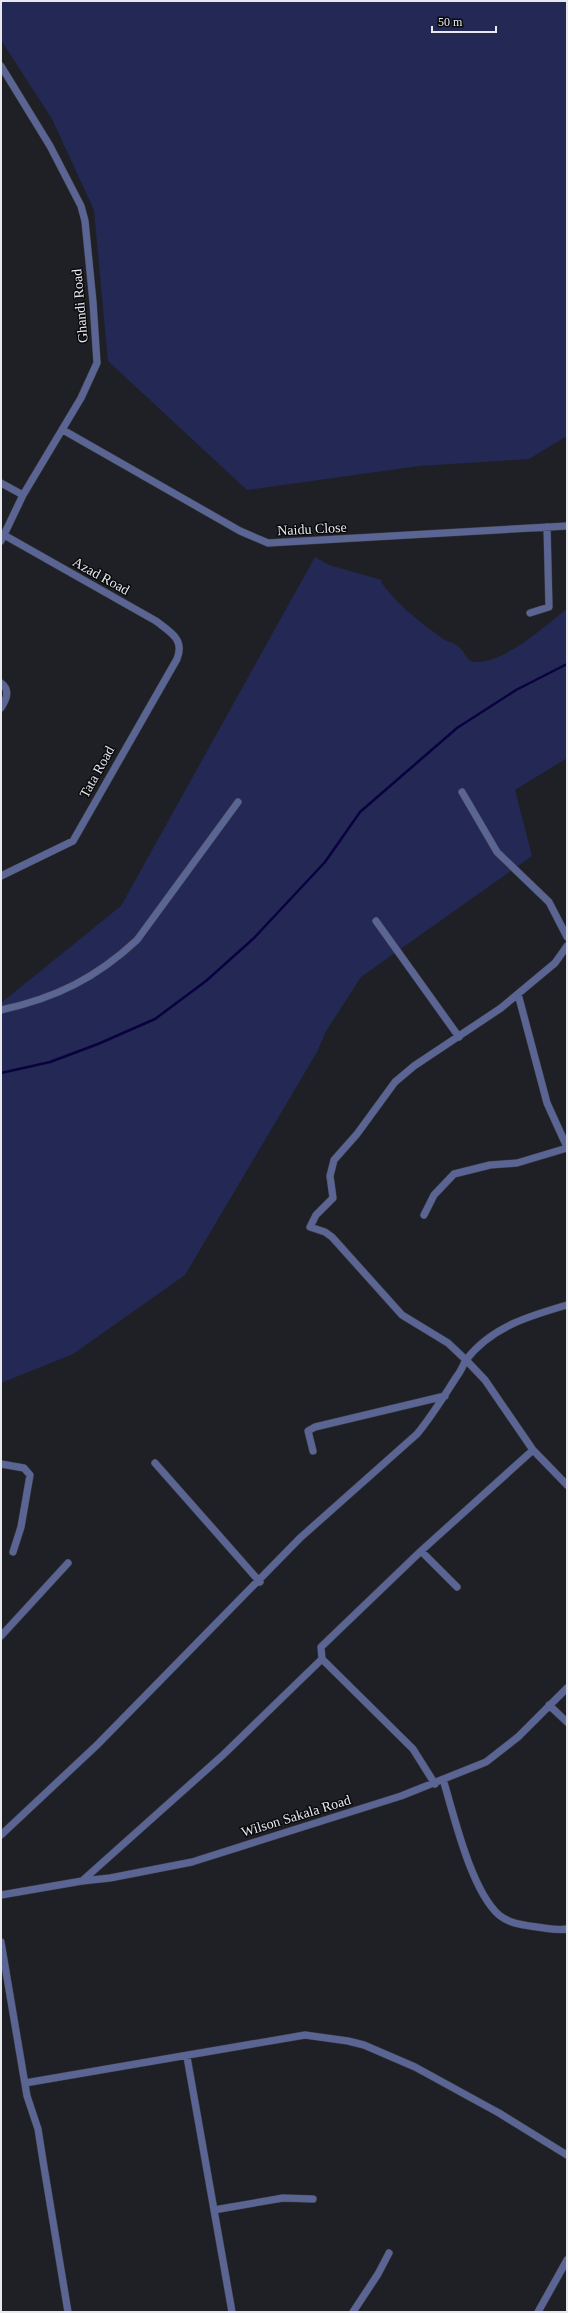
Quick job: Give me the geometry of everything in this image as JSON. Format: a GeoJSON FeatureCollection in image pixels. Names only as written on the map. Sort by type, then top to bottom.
{"type":"FeatureCollection","features":[{"type":"Feature","properties":{"kind":"street","name":"Ghandi Road"},"geometry":{"type":"LineString","coordinates":[[1,66],[61,165],[81,206],[84,221],[97,364],[63,430],[23,496],[2,538]]}},
{"type":"Feature","properties":{"kind":"street"},"geometry":{"type":"LineString","coordinates":[[1,82],[8,78]]}},
{"type":"Feature","properties":{"kind":"street","name":"Naidu Close"},"geometry":{"type":"LineString","coordinates":[[63,430],[234,527],[268,543],[567,526]]}},
{"type":"Feature","properties":{"kind":"street"},"geometry":{"type":"LineString","coordinates":[[1,483],[23,496]]}},
{"type":"Feature","properties":{"kind":"street"},"geometry":{"type":"LineString","coordinates":[[530,613],[549,607],[546,527]]}},
{"type":"Feature","properties":{"kind":"street","name":"Azad Road"},"geometry":{"type":"LineString","coordinates":[[2,538],[156,621],[177,638],[179,645]]}},
{"type":"Feature","properties":{"kind":"street","name":"Tata Road"},"geometry":{"type":"LineString","coordinates":[[1,876],[72,841],[177,659],[179,645]]}},
{"type":"Feature","properties":{"kind":"street"},"geometry":{"type":"LineString","coordinates":[[1,683],[7,690],[7,696],[1,708]]}},
{"type":"Feature","properties":{"kind":"street"},"geometry":{"type":"LineString","coordinates":[[462,792],[497,852],[549,902],[561,922],[567,937]]}},
{"type":"Feature","properties":{"kind":"street"},"geometry":{"type":"LineString","coordinates":[[1,1010],[24,1005],[62,992],[93,976],[117,959],[137,940],[238,802]]}},
{"type":"Feature","properties":{"kind":"street"},"geometry":{"type":"LineString","coordinates":[[376,921],[459,1037]]}},
{"type":"Feature","properties":{"kind":"street"},"geometry":{"type":"LineString","coordinates":[[566,948],[554,963],[518,994],[459,1037],[414,1066],[395,1082],[357,1134],[334,1160],[330,1176],[333,1198],[316,1215],[310,1227],[325,1232],[332,1237],[402,1315],[448,1343],[466,1360],[485,1380],[533,1450],[567,1485]]}},
{"type":"Feature","properties":{"kind":"street"},"geometry":{"type":"LineString","coordinates":[[424,1215],[434,1195],[454,1174],[490,1165],[518,1163],[567,1147],[547,1103],[518,994]]}},
{"type":"Feature","properties":{"kind":"street"},"geometry":{"type":"LineString","coordinates":[[1,1835],[97,1745],[260,1582],[306,1533],[416,1434],[433,1415],[466,1360],[482,1344],[505,1327],[530,1316],[567,1305]]}},
{"type":"Feature","properties":{"kind":"street"},"geometry":{"type":"LineString","coordinates":[[313,1451],[308,1432],[315,1427],[444,1396]]}},
{"type":"Feature","properties":{"kind":"street"},"geometry":{"type":"LineString","coordinates":[[435,1784],[413,1750],[322,1659],[321,1647],[421,1551],[533,1450]]}},
{"type":"Feature","properties":{"kind":"street"},"geometry":{"type":"LineString","coordinates":[[155,1463],[260,1582]]}},
{"type":"Feature","properties":{"kind":"street"},"geometry":{"type":"LineString","coordinates":[[1,1464],[24,1468],[30,1476],[21,1527],[13,1552]]}},
{"type":"Feature","properties":{"kind":"street"},"geometry":{"type":"LineString","coordinates":[[421,1551],[457,1587]]}},
{"type":"Feature","properties":{"kind":"street"},"geometry":{"type":"LineString","coordinates":[[1,1636],[68,1563]]}},
{"type":"Feature","properties":{"kind":"street"},"geometry":{"type":"LineString","coordinates":[[82,1881],[224,1755],[322,1659]]}},
{"type":"Feature","properties":{"kind":"street","name":"Wilson Sakala Road"},"geometry":{"type":"LineString","coordinates":[[1,1895],[82,1881],[116,1877],[192,1862],[362,1809],[435,1784],[486,1762],[518,1737],[567,1688]]}},
{"type":"Feature","properties":{"kind":"street"},"geometry":{"type":"LineString","coordinates":[[549,1705],[567,1722]]}},
{"type":"Feature","properties":{"kind":"street"},"geometry":{"type":"LineString","coordinates":[[443,1780],[470,1865],[494,1908],[500,1915],[514,1924],[559,1930],[567,1929]]}},
{"type":"Feature","properties":{"kind":"street"},"geometry":{"type":"LineString","coordinates":[[1,1942],[27,2096],[42,2143],[46,2182],[68,2312]]}},
{"type":"Feature","properties":{"kind":"street"},"geometry":{"type":"LineString","coordinates":[[25,2083],[187,2057],[305,2035],[348,2041],[384,2053],[427,2073],[567,2155]]}},
{"type":"Feature","properties":{"kind":"street"},"geometry":{"type":"LineString","coordinates":[[187,2057],[232,2312]]}},
{"type":"Feature","properties":{"kind":"street"},"geometry":{"type":"LineString","coordinates":[[214,2210],[277,2199],[313,2199]]}},
{"type":"Feature","properties":{"kind":"street"},"geometry":{"type":"LineString","coordinates":[[353,2312],[378,2274],[389,2253]]}},
{"type":"Feature","properties":{"kind":"street"},"geometry":{"type":"LineString","coordinates":[[538,2312],[567,2260]]}},
{"type":"Feature","properties":{"kind":"shaded area"},"geometry":{"type":"Polygon","coordinates":[[[1,1],[567,1],[567,436],[529,459],[419,466],[247,490],[108,361],[94,210],[52,119],[1,40],[1,1]]]}},
{"type":"Feature","properties":{"kind":"shaded area"},"geometry":{"type":"Polygon","coordinates":[[[315,557],[329,565],[382,580],[381,582],[387,590],[409,613],[443,639],[461,649],[468,659],[473,662],[488,660],[512,650],[536,634],[567,609],[567,758],[515,790],[532,856],[361,977],[326,1031],[317,1052],[185,1275],[73,1354],[1,1383],[1,1003],[121,906],[315,557]]]}},
{"type":"Feature","properties":{"kind":"waterway"},"geometry":{"type":"LineString","coordinates":[[1,1073],[50,1062],[98,1044],[155,1019],[206,981],[254,938],[325,862],[360,812],[457,728],[516,690],[567,664]]}}]}
